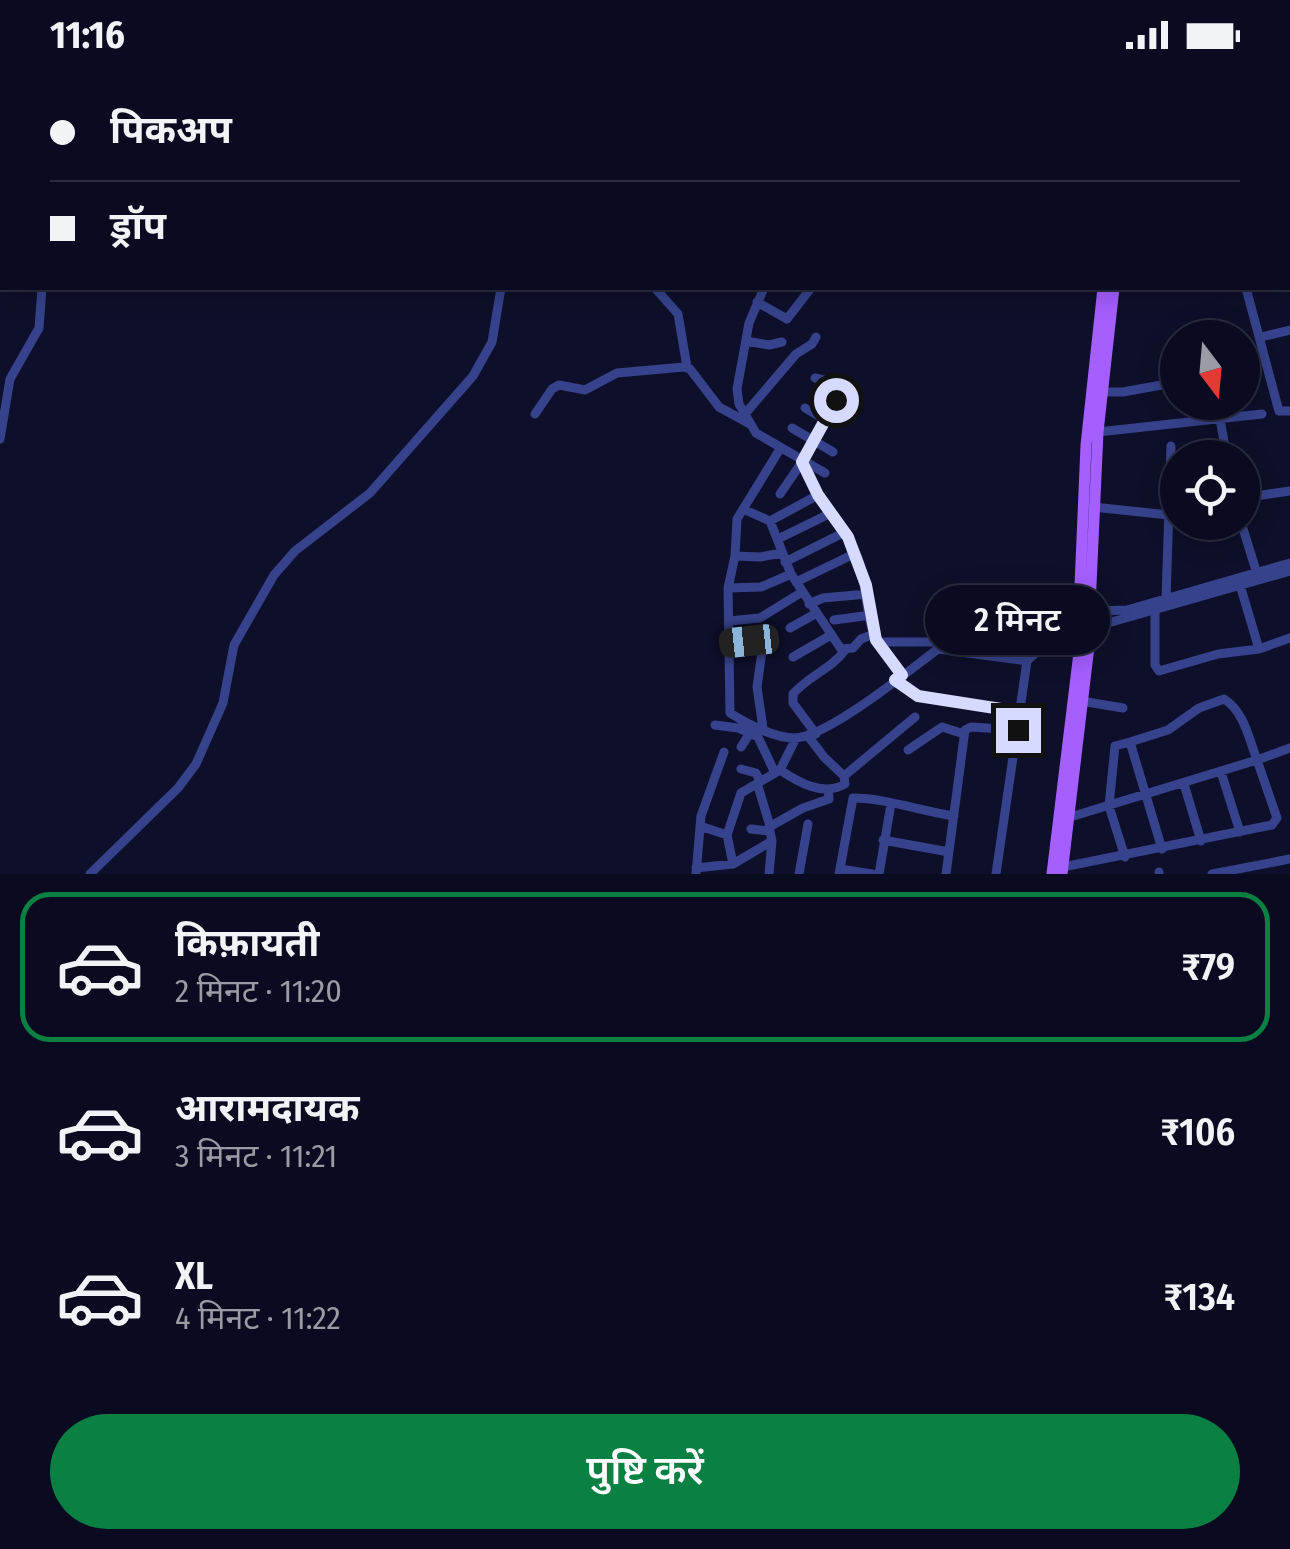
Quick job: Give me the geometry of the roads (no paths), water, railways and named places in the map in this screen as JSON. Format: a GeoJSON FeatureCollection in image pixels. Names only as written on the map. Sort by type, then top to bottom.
{"type":"FeatureCollection","features":[{"type":"Feature","properties":{"kind":"main road"},"geometry":{"type":"LineString","coordinates":[[1059,872],[1089,628],[1098,621],[1086,610],[1086,445],[1104,290]]}},
{"type":"Feature","properties":{"kind":"main road"},"geometry":{"type":"LineString","coordinates":[[1089,628],[1076,620],[1086,610],[1098,432],[1114,290]]}},
{"type":"Feature","properties":{"kind":"main road"},"geometry":{"type":"LineString","coordinates":[[1059,872],[1089,628]]}},
{"type":"Feature","properties":{"kind":"street"},"geometry":{"type":"LineString","coordinates":[[0,439],[10,379],[39,328],[42,290]]}},
{"type":"Feature","properties":{"kind":"street"},"geometry":{"type":"LineString","coordinates":[[90,874],[178,788],[196,764],[223,703],[234,644],[274,575],[295,551],[370,492],[473,376],[494,334],[501,290]]}},
{"type":"Feature","properties":{"kind":"street"},"geometry":{"type":"LineString","coordinates":[[657,290],[678,314],[687,367],[719,407],[750,424],[780,449],[826,473]]}},
{"type":"Feature","properties":{"kind":"street"},"geometry":{"type":"LineString","coordinates":[[750,424],[737,389],[746,341],[763,290]]}},
{"type":"Feature","properties":{"kind":"street"},"geometry":{"type":"LineString","coordinates":[[757,302],[788,320],[810,290]]}},
{"type":"Feature","properties":{"kind":"street"},"geometry":{"type":"LineString","coordinates":[[1247,290],[1277,404],[1280,411],[1290,412]]}},
{"type":"Feature","properties":{"kind":"street"},"geometry":{"type":"LineString","coordinates":[[1261,337],[1290,330]]}},
{"type":"Feature","properties":{"kind":"street"},"geometry":{"type":"LineString","coordinates":[[744,414],[816,337]]}},
{"type":"Feature","properties":{"kind":"street"},"geometry":{"type":"LineString","coordinates":[[746,341],[769,345],[782,342]]}},
{"type":"Feature","properties":{"kind":"street"},"geometry":{"type":"LineString","coordinates":[[535,414],[558,385],[585,390],[613,374],[687,367]]}},
{"type":"Feature","properties":{"kind":"street"},"geometry":{"type":"LineString","coordinates":[[780,494],[816,442],[834,407],[838,384],[815,378]]}},
{"type":"Feature","properties":{"kind":"street"},"geometry":{"type":"LineString","coordinates":[[1102,392],[1160,385]]}},
{"type":"Feature","properties":{"kind":"street"},"geometry":{"type":"LineString","coordinates":[[805,408],[839,431]]}},
{"type":"Feature","properties":{"kind":"street"},"geometry":{"type":"LineString","coordinates":[[1098,432],[1220,420],[1224,440]]}},
{"type":"Feature","properties":{"kind":"street"},"geometry":{"type":"LineString","coordinates":[[792,428],[834,452]]}},
{"type":"Feature","properties":{"kind":"street"},"geometry":{"type":"LineString","coordinates":[[780,449],[737,519],[728,588],[730,712],[762,728],[796,738],[812,735],[948,642]]}},
{"type":"Feature","properties":{"kind":"street"},"geometry":{"type":"LineString","coordinates":[[802,462],[818,495],[856,553],[890,684]]}},
{"type":"Feature","properties":{"kind":"street"},"geometry":{"type":"LineString","coordinates":[[1260,495],[1290,491]]}},
{"type":"Feature","properties":{"kind":"street"},"geometry":{"type":"LineString","coordinates":[[770,521],[818,495]]}},
{"type":"Feature","properties":{"kind":"street"},"geometry":{"type":"LineString","coordinates":[[1093,508],[1160,508]]}},
{"type":"Feature","properties":{"kind":"street"},"geometry":{"type":"LineString","coordinates":[[744,510],[770,521],[798,582],[830,634],[849,649]]}},
{"type":"Feature","properties":{"kind":"street"},"geometry":{"type":"LineString","coordinates":[[778,540],[832,513]]}},
{"type":"Feature","properties":{"kind":"street"},"geometry":{"type":"LineString","coordinates":[[735,556],[787,558],[845,532]]}},
{"type":"Feature","properties":{"kind":"street"},"geometry":{"type":"LineString","coordinates":[[1166,599],[1170,540]]}},
{"type":"Feature","properties":{"kind":"street"},"geometry":{"type":"LineString","coordinates":[[1246,540],[1257,576]]}},
{"type":"Feature","properties":{"kind":"street"},"geometry":{"type":"LineString","coordinates":[[729,620],[760,618],[798,582],[856,553]]}},
{"type":"Feature","properties":{"kind":"street"},"geometry":{"type":"LineString","coordinates":[[881,644],[948,642],[1012,622],[1089,628],[1240,585],[1290,563]]}},
{"type":"Feature","properties":{"kind":"street"},"geometry":{"type":"LineString","coordinates":[[996,874],[1028,661],[1038,651],[1049,624],[1068,613],[1127,610],[1290,571]]}},
{"type":"Feature","properties":{"kind":"street"},"geometry":{"type":"LineString","coordinates":[[728,588],[798,582]]}},
{"type":"Feature","properties":{"kind":"street"},"geometry":{"type":"LineString","coordinates":[[1240,585],[1259,649]]}},
{"type":"Feature","properties":{"kind":"street"},"geometry":{"type":"LineString","coordinates":[[790,628],[814,605],[868,594]]}},
{"type":"Feature","properties":{"kind":"street"},"geometry":{"type":"LineString","coordinates":[[1155,610],[1159,671],[1209,656],[1259,649],[1290,638]]}},
{"type":"Feature","properties":{"kind":"street"},"geometry":{"type":"LineString","coordinates":[[834,620],[871,616]]}},
{"type":"Feature","properties":{"kind":"street"},"geometry":{"type":"LineString","coordinates":[[793,656],[830,634]]}},
{"type":"Feature","properties":{"kind":"street"},"geometry":{"type":"LineString","coordinates":[[844,776],[824,757],[792,700],[793,694],[805,680],[861,639],[874,634]]}},
{"type":"Feature","properties":{"kind":"street"},"geometry":{"type":"LineString","coordinates":[[729,643],[753,640],[763,644],[756,688],[762,728]]}},
{"type":"Feature","properties":{"kind":"street"},"geometry":{"type":"LineString","coordinates":[[925,643],[934,652],[1028,661]]}},
{"type":"Feature","properties":{"kind":"street"},"geometry":{"type":"LineString","coordinates":[[890,684],[918,696],[1019,721]]}},
{"type":"Feature","properties":{"kind":"street"},"geometry":{"type":"LineString","coordinates":[[1059,872],[1272,825],[1276,821],[1256,760],[1231,702],[1224,699],[1200,708],[1168,730],[1115,746],[1109,806],[1124,857]]}},
{"type":"Feature","properties":{"kind":"street"},"geometry":{"type":"LineString","coordinates":[[1080,701],[1123,708]]}},
{"type":"Feature","properties":{"kind":"street"},"geometry":{"type":"LineString","coordinates":[[715,726],[750,733],[761,741],[777,771],[806,786],[828,789],[843,786],[844,776],[915,717]]}},
{"type":"Feature","properties":{"kind":"street"},"geometry":{"type":"LineString","coordinates":[[946,874],[964,734],[970,727],[1019,721]]}},
{"type":"Feature","properties":{"kind":"street"},"geometry":{"type":"LineString","coordinates":[[908,750],[942,727],[964,734]]}},
{"type":"Feature","properties":{"kind":"street"},"geometry":{"type":"LineString","coordinates":[[741,747],[750,733]]}},
{"type":"Feature","properties":{"kind":"street"},"geometry":{"type":"LineString","coordinates":[[737,866],[727,836],[743,789],[777,771],[796,738]]}},
{"type":"Feature","properties":{"kind":"street"},"geometry":{"type":"LineString","coordinates":[[1130,742],[1162,849]]}},
{"type":"Feature","properties":{"kind":"street"},"geometry":{"type":"LineString","coordinates":[[1067,818],[1290,748]]}},
{"type":"Feature","properties":{"kind":"street"},"geometry":{"type":"LineString","coordinates":[[724,752],[700,826],[696,871],[737,866],[798,810],[830,798],[828,789]]}},
{"type":"Feature","properties":{"kind":"street"},"geometry":{"type":"LineString","coordinates":[[742,768],[756,773],[770,833],[769,874]]}},
{"type":"Feature","properties":{"kind":"street"},"geometry":{"type":"LineString","coordinates":[[1220,772],[1240,832]]}},
{"type":"Feature","properties":{"kind":"street"},"geometry":{"type":"LineString","coordinates":[[1184,784],[1201,841]]}},
{"type":"Feature","properties":{"kind":"street"},"geometry":{"type":"LineString","coordinates":[[891,804],[875,874],[839,872],[853,798],[875,798],[954,816]]}},
{"type":"Feature","properties":{"kind":"street"},"geometry":{"type":"LineString","coordinates":[[799,874],[808,824]]}},
{"type":"Feature","properties":{"kind":"street"},"geometry":{"type":"LineString","coordinates":[[700,826],[727,836]]}},
{"type":"Feature","properties":{"kind":"street"},"geometry":{"type":"LineString","coordinates":[[751,830],[770,833]]}},
{"type":"Feature","properties":{"kind":"street"},"geometry":{"type":"LineString","coordinates":[[882,840],[949,852]]}},
{"type":"Feature","properties":{"kind":"street"},"geometry":{"type":"LineString","coordinates":[[1212,874],[1285,860],[1283,874]]}}]}
